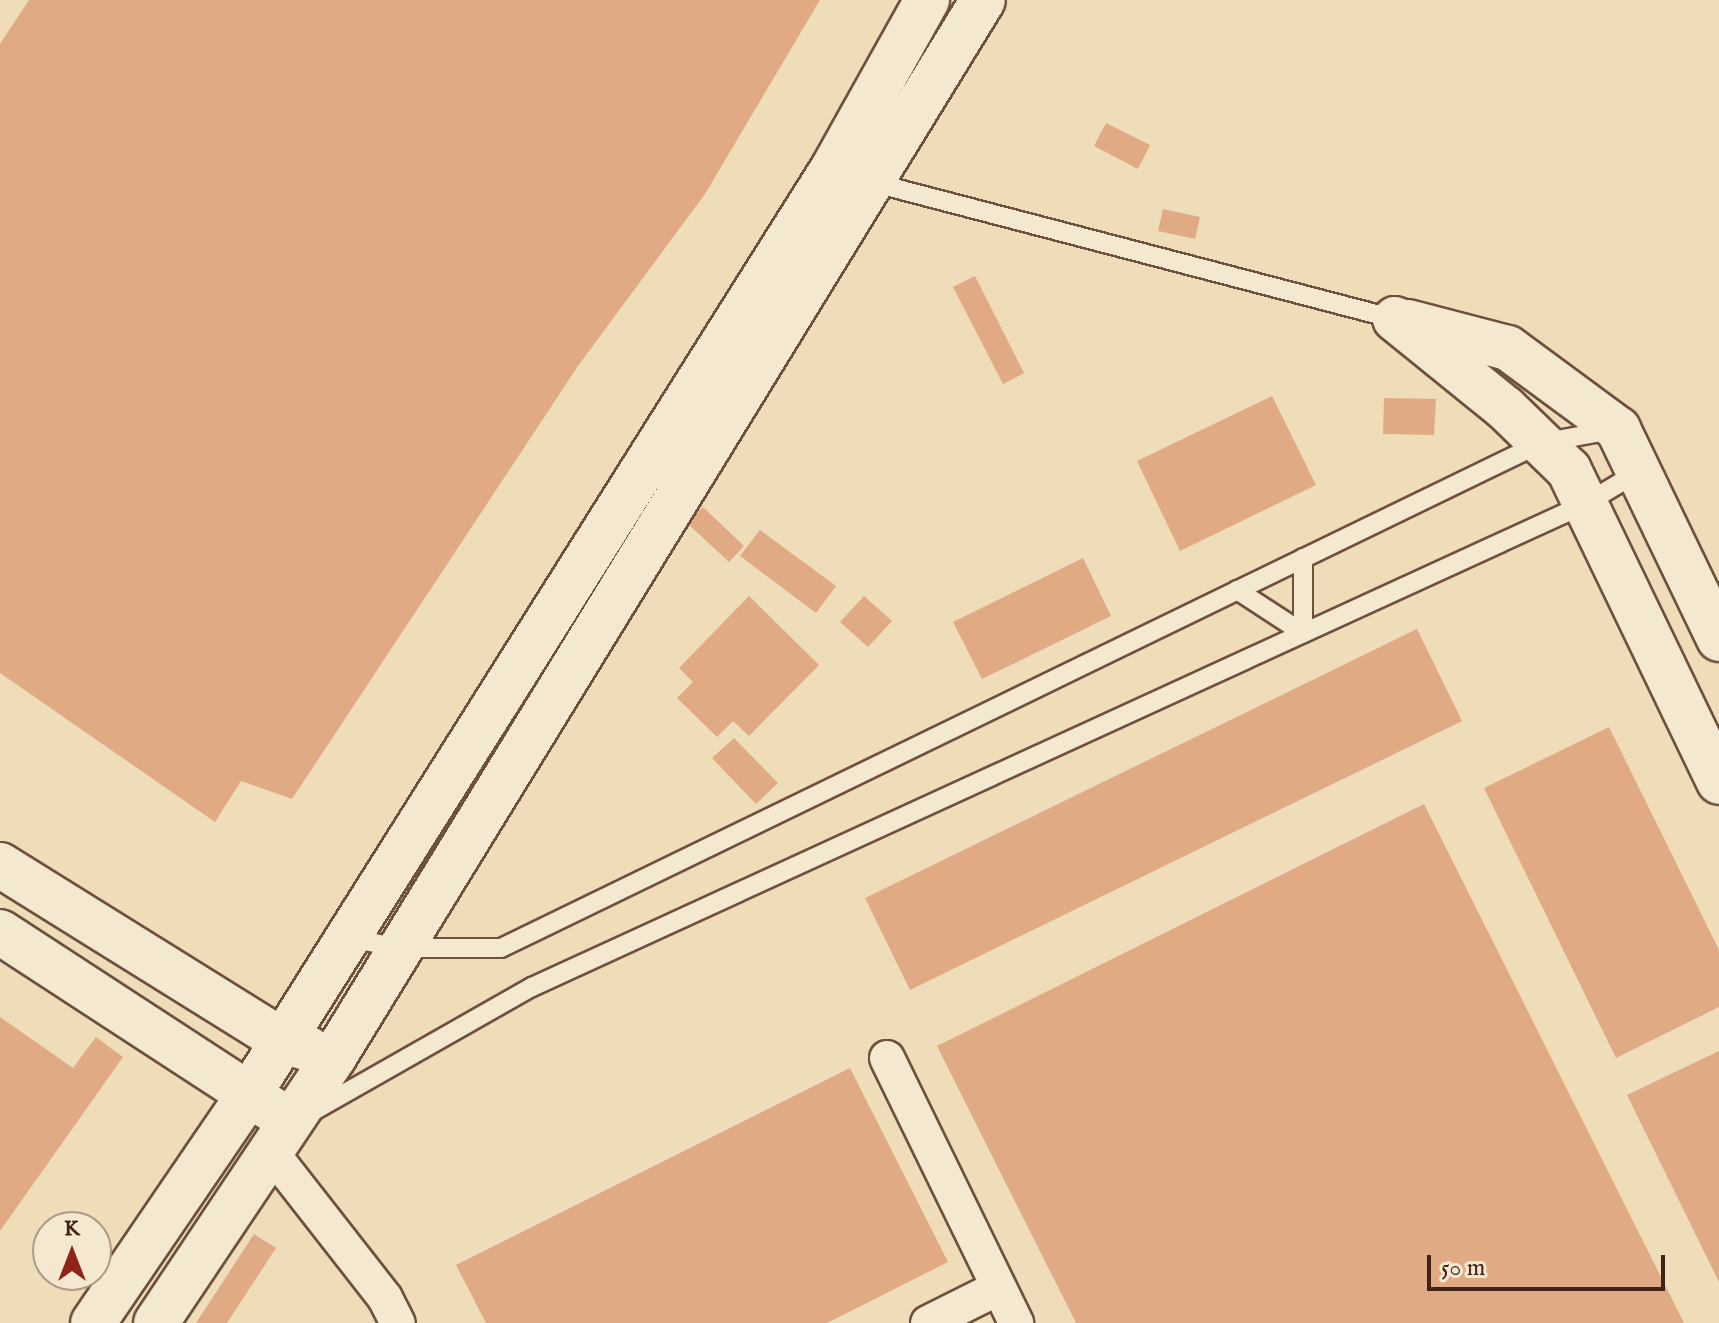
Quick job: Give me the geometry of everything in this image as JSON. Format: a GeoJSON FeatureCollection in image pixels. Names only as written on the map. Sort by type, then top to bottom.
{"type":"FeatureCollection","features":[{"type":"Feature","properties":{"kind":"street"},"geometry":{"type":"LineString","coordinates":[[156,1323],[334,1057],[401,948],[852,176],[927,0]]}},
{"type":"Feature","properties":{"kind":"street"},"geometry":{"type":"LineString","coordinates":[[93,1323],[250,1093],[348,938],[852,176],[983,0]]}},
{"type":"Feature","properties":{"kind":"street"},"geometry":{"type":"LineString","coordinates":[[1395,319],[1508,348],[1618,429],[1719,639]]}},
{"type":"Feature","properties":{"kind":"street"},"geometry":{"type":"LineString","coordinates":[[1395,319],[1569,470],[1719,782]]}},
{"type":"Feature","properties":{"kind":"street"},"geometry":{"type":"LineString","coordinates":[[0,865],[283,1041],[334,1057]]}},
{"type":"Feature","properties":{"kind":"street"},"geometry":{"type":"LineString","coordinates":[[0,932],[250,1093],[385,1298],[398,1323]]}},
{"type":"Feature","properties":{"kind":"street"},"geometry":{"type":"LineString","coordinates":[[887,1058],[996,1289],[1016,1323]]}},
{"type":"Feature","properties":{"kind":"street"},"geometry":{"type":"LineString","coordinates":[[928,1323],[996,1289]]}},
{"type":"Feature","properties":{"kind":"lane"},"geometry":{"type":"LineString","coordinates":[[852,176],[1395,319]]}},
{"type":"Feature","properties":{"kind":"lane"},"geometry":{"type":"LineString","coordinates":[[348,938],[401,948],[501,948],[1541,443],[1618,429]]}},
{"type":"Feature","properties":{"kind":"lane"},"geometry":{"type":"LineString","coordinates":[[281,1138],[532,987],[1585,504],[1638,472]]}},
{"type":"Feature","properties":{"kind":"lane"},"geometry":{"type":"LineString","coordinates":[[1303,558],[1303,633]]}},
{"type":"Feature","properties":{"kind":"lane"},"geometry":{"type":"LineString","coordinates":[[1237,590],[1303,633]]}},
{"type":"Feature","properties":{"kind":"building"},"geometry":{"type":"Polygon","coordinates":[[[29,0],[820,0],[705,194],[578,366],[292,799],[241,781],[215,822],[0,673],[0,44],[29,0]]]}},
{"type":"Feature","properties":{"kind":"building"},"geometry":{"type":"Polygon","coordinates":[[[1106,123],[1150,145],[1138,169],[1094,146],[1106,123]]]}},
{"type":"Feature","properties":{"kind":"building"},"geometry":{"type":"Polygon","coordinates":[[[1163,209],[1200,217],[1195,239],[1158,231],[1163,209]]]}},
{"type":"Feature","properties":{"kind":"building"},"geometry":{"type":"Polygon","coordinates":[[[975,276],[1024,373],[1003,384],[953,287],[975,276]]]}},
{"type":"Feature","properties":{"kind":"building"},"geometry":{"type":"Polygon","coordinates":[[[1272,396],[1316,485],[1180,551],[1137,461],[1272,396]]]}},
{"type":"Feature","properties":{"kind":"building"},"geometry":{"type":"Polygon","coordinates":[[[1384,398],[1436,399],[1434,435],[1383,434],[1384,398]]]}},
{"type":"Feature","properties":{"kind":"building"},"geometry":{"type":"Polygon","coordinates":[[[703,507],[744,546],[729,562],[687,523],[703,507]]]}},
{"type":"Feature","properties":{"kind":"building"},"geometry":{"type":"Polygon","coordinates":[[[760,530],[836,586],[816,613],[740,556],[760,530]]]}},
{"type":"Feature","properties":{"kind":"building"},"geometry":{"type":"Polygon","coordinates":[[[1083,558],[1111,616],[982,679],[953,622],[1083,558]]]}},
{"type":"Feature","properties":{"kind":"building"},"geometry":{"type":"Polygon","coordinates":[[[749,596],[819,665],[749,736],[733,721],[717,737],[677,698],[693,682],[679,668],[749,596]]]}},
{"type":"Feature","properties":{"kind":"building"},"geometry":{"type":"Polygon","coordinates":[[[864,596],[892,621],[868,647],[840,622],[864,596]]]}},
{"type":"Feature","properties":{"kind":"building"},"geometry":{"type":"Polygon","coordinates":[[[1417,629],[1462,721],[910,990],[865,898],[1417,629]]]}},
{"type":"Feature","properties":{"kind":"building"},"geometry":{"type":"Polygon","coordinates":[[[1609,727],[1719,950],[1719,1007],[1616,1058],[1484,788],[1609,727]]]}},
{"type":"Feature","properties":{"kind":"building"},"geometry":{"type":"Polygon","coordinates":[[[734,738],[778,783],[756,804],[712,758],[734,738]]]}},
{"type":"Feature","properties":{"kind":"building"},"geometry":{"type":"Polygon","coordinates":[[[1424,804],[1684,1323],[1076,1323],[937,1046],[1424,804]]]}},
{"type":"Feature","properties":{"kind":"building"},"geometry":{"type":"Polygon","coordinates":[[[0,1017],[73,1068],[96,1037],[123,1057],[0,1231],[0,1017]]]}},
{"type":"Feature","properties":{"kind":"building"},"geometry":{"type":"Polygon","coordinates":[[[1719,1051],[1719,1282],[1627,1095],[1719,1051]]]}},
{"type":"Feature","properties":{"kind":"building"},"geometry":{"type":"Polygon","coordinates":[[[850,1068],[948,1262],[827,1323],[486,1323],[456,1265],[850,1068]]]}},
{"type":"Feature","properties":{"kind":"building"},"geometry":{"type":"Polygon","coordinates":[[[254,1234],[276,1248],[227,1323],[196,1323],[254,1234]]]}}]}
